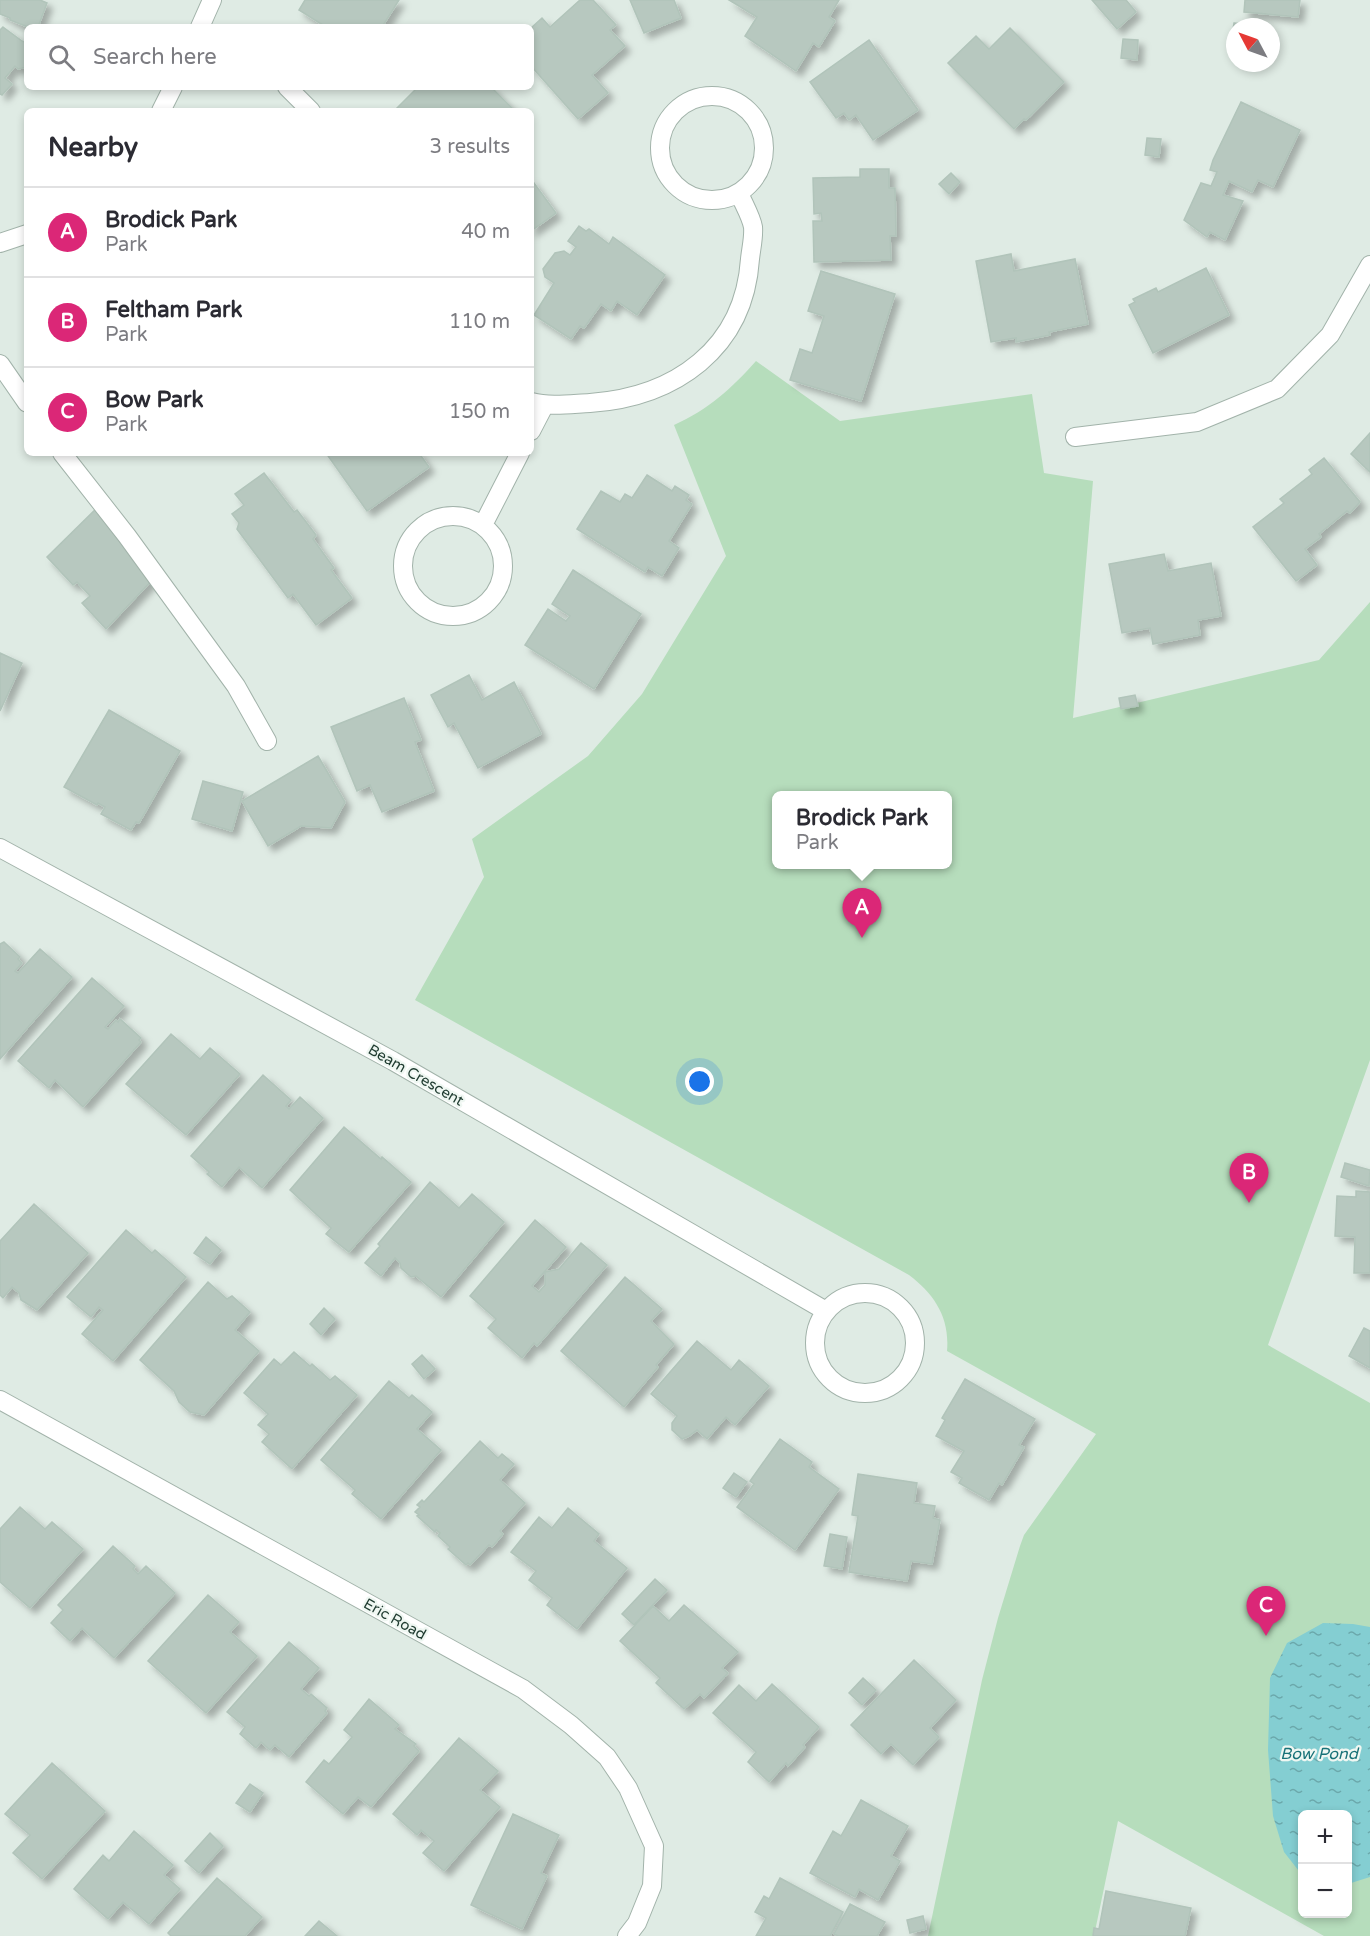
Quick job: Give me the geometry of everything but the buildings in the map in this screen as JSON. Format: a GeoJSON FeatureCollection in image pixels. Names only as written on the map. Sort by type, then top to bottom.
{"type":"FeatureCollection","features":[{"type":"Feature","properties":{"kind":"street"},"geometry":{"type":"LineString","coordinates":[[202,24],[212,0]]}},
{"type":"Feature","properties":{"kind":"street"},"geometry":{"type":"LineString","coordinates":[[162,108],[171,90]]}},
{"type":"Feature","properties":{"kind":"street"},"geometry":{"type":"LineString","coordinates":[[290,90],[308,108]]}},
{"type":"Feature","properties":{"kind":"street"},"geometry":{"type":"LineString","coordinates":[[703,96],[721,96],[738,102],[752,114],[761,130],[764,147],[761,165],[752,181],[739,193],[723,199],[707,200],[691,196],[677,187],[667,175],[661,160],[660,143],[664,127],[673,114],[686,103],[703,96]]}},
{"type":"Feature","properties":{"kind":"street"},"geometry":{"type":"LineString","coordinates":[[534,419],[538,404],[600,402],[638,394],[680,379],[718,346],[739,314],[749,280],[753,226],[739,193]]}},
{"type":"Feature","properties":{"kind":"street"},"geometry":{"type":"LineString","coordinates":[[0,243],[24,235]]}},
{"type":"Feature","properties":{"kind":"street"},"geometry":{"type":"LineString","coordinates":[[1075,437],[1197,422],[1277,389],[1330,334],[1370,265]]}},
{"type":"Feature","properties":{"kind":"street"},"geometry":{"type":"LineString","coordinates":[[0,364],[24,399]]}},
{"type":"Feature","properties":{"kind":"street"},"geometry":{"type":"LineString","coordinates":[[64,456],[127,536],[236,686],[267,741]]}},
{"type":"Feature","properties":{"kind":"street"},"geometry":{"type":"LineString","coordinates":[[483,525],[518,456]]}},
{"type":"Feature","properties":{"kind":"street"},"geometry":{"type":"LineString","coordinates":[[453,515],[469,518],[483,525],[495,537],[502,552],[504,570],[500,586],[490,601],[476,611],[459,616],[442,615],[426,609],[414,597],[406,584],[403,568],[405,552],[411,537],[423,526],[437,518],[453,515]]}},
{"type":"Feature","properties":{"kind":"street","name":"Beam Crescent"},"geometry":{"type":"LineString","coordinates":[[0,848],[393,1061],[826,1311]]}},
{"type":"Feature","properties":{"kind":"street"},"geometry":{"type":"LineString","coordinates":[[871,1293],[887,1298],[901,1308],[910,1323],[914,1339],[913,1356],[906,1371],[894,1383],[878,1391],[861,1393],[844,1389],[831,1379],[820,1365],[815,1352],[815,1338],[819,1323],[826,1311],[839,1300],[855,1294],[871,1293]]}},
{"type":"Feature","properties":{"kind":"street","name":"Eric Road"},"geometry":{"type":"LineString","coordinates":[[0,1400],[523,1689],[571,1725],[607,1757],[628,1788],[654,1846],[652,1886],[637,1923],[627,1936]]}},
{"type":"Feature","properties":{"kind":"green space"},"geometry":{"type":"Polygon","coordinates":[[[756,361],[840,421],[1032,394],[1044,473],[1093,481],[1073,718],[1319,660],[1370,602],[1370,1060],[1268,1345],[1370,1403],[1370,1936],[1324,1936],[1118,1821],[1094,1936],[928,1936],[982,1680],[1020,1546],[1024,1535],[1096,1434],[947,1351],[946,1327],[939,1307],[926,1290],[909,1275],[415,1000],[484,877],[472,839],[588,756],[642,694],[726,556],[674,425],[709,405],[756,361]]]}},
{"type":"Feature","properties":{"kind":"water","name":"Bow Pond"},"geometry":{"type":"Polygon","coordinates":[[[1323,1623],[1370,1627],[1370,1877],[1352,1883],[1352,1810],[1298,1810],[1298,1870],[1284,1852],[1273,1816],[1268,1750],[1270,1678],[1287,1643],[1323,1623]]]}},
{"type":"Feature","properties":{"kind":"place","name":"Brodick Park"},"geometry":{"type":"Point","coordinates":[862,938]}},
{"type":"Feature","properties":{"kind":"place","name":"Feltham Park"},"geometry":{"type":"Point","coordinates":[1249,1203]}},
{"type":"Feature","properties":{"kind":"place","name":"Bow Park"},"geometry":{"type":"Point","coordinates":[1266,1636]}}]}
